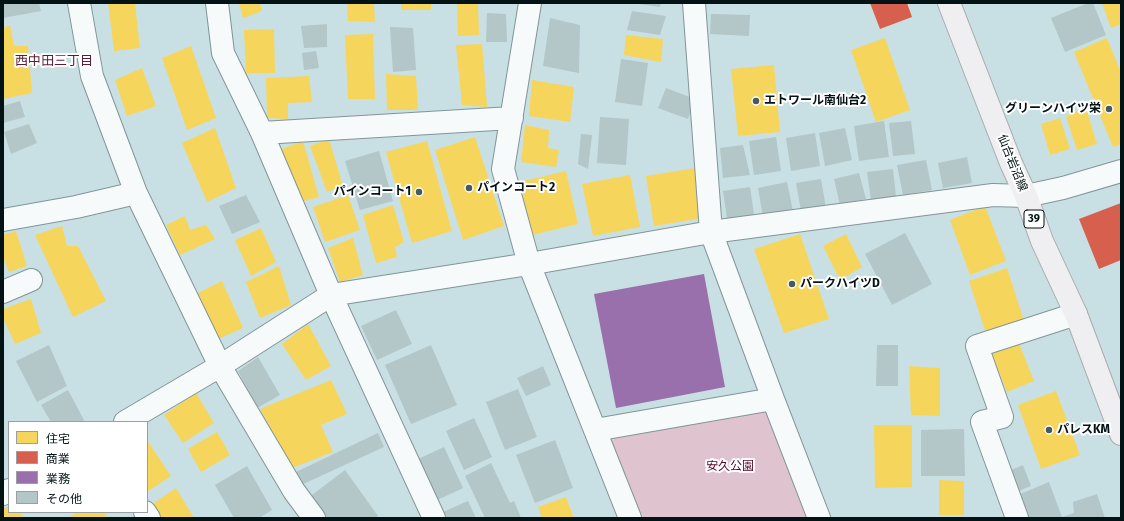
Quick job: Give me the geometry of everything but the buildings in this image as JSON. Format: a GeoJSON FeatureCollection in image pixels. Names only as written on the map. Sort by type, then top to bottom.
{"type":"FeatureCollection","features":[{"type":"Feature","properties":{"kind":"main road","name":"仙台岩沼線"},"geometry":{"type":"LineString","coordinates":[[949,3],[1026,196],[1042,241],[1076,314],[1121,434]]}},
{"type":"Feature","properties":{"kind":"street"},"geometry":{"type":"LineString","coordinates":[[79,3],[92,76],[136,193],[220,366],[294,491],[314,518]]}},
{"type":"Feature","properties":{"kind":"street"},"geometry":{"type":"LineString","coordinates":[[217,3],[223,53],[262,133],[331,295],[434,518]]}},
{"type":"Feature","properties":{"kind":"street"},"geometry":{"type":"LineString","coordinates":[[530,3],[503,169],[529,264],[630,518]]}},
{"type":"Feature","properties":{"kind":"street"},"geometry":{"type":"LineString","coordinates":[[694,3],[711,232],[773,399],[820,518]]}},
{"type":"Feature","properties":{"kind":"street"},"geometry":{"type":"LineString","coordinates":[[262,133],[512,118]]}},
{"type":"Feature","properties":{"kind":"street"},"geometry":{"type":"LineString","coordinates":[[127,421],[220,366],[331,295],[529,264],[711,232],[993,195],[1026,196],[1063,188],[1121,171]]}},
{"type":"Feature","properties":{"kind":"street"},"geometry":{"type":"LineString","coordinates":[[3,220],[76,207],[136,193]]}},
{"type":"Feature","properties":{"kind":"street"},"geometry":{"type":"LineString","coordinates":[[3,292],[32,280]]}},
{"type":"Feature","properties":{"kind":"street"},"geometry":{"type":"LineString","coordinates":[[1017,518],[982,422],[1002,417],[976,346],[1076,314]]}},
{"type":"Feature","properties":{"kind":"street"},"geometry":{"type":"LineString","coordinates":[[595,430],[773,399]]}},
{"type":"Feature","properties":{"kind":"green space","name":"安久公園"},"geometry":{"type":"Polygon","coordinates":[[[763,410],[770,420],[807,518],[639,518],[611,443],[617,434],[763,410]]]}},
{"type":"Feature","properties":{"kind":"place","name":"エトワール南仙台2"},"geometry":{"type":"Point","coordinates":[756,101]}},
{"type":"Feature","properties":{"kind":"place","name":"グリーンハイツ栄"},"geometry":{"type":"Point","coordinates":[1109,109]}},
{"type":"Feature","properties":{"kind":"place","name":"パインコート2"},"geometry":{"type":"Point","coordinates":[469,188]}},
{"type":"Feature","properties":{"kind":"place","name":"パインコート1"},"geometry":{"type":"Point","coordinates":[419,192]}},
{"type":"Feature","properties":{"kind":"place","name":"パークハイツD"},"geometry":{"type":"Point","coordinates":[792,284]}},
{"type":"Feature","properties":{"kind":"place","name":"パレスKM"},"geometry":{"type":"Point","coordinates":[1049,430]}},
{"type":"Feature","properties":{"kind":"district","name":"西中田三丁目"},"geometry":{"type":"Point","coordinates":[54,61]}}]}
